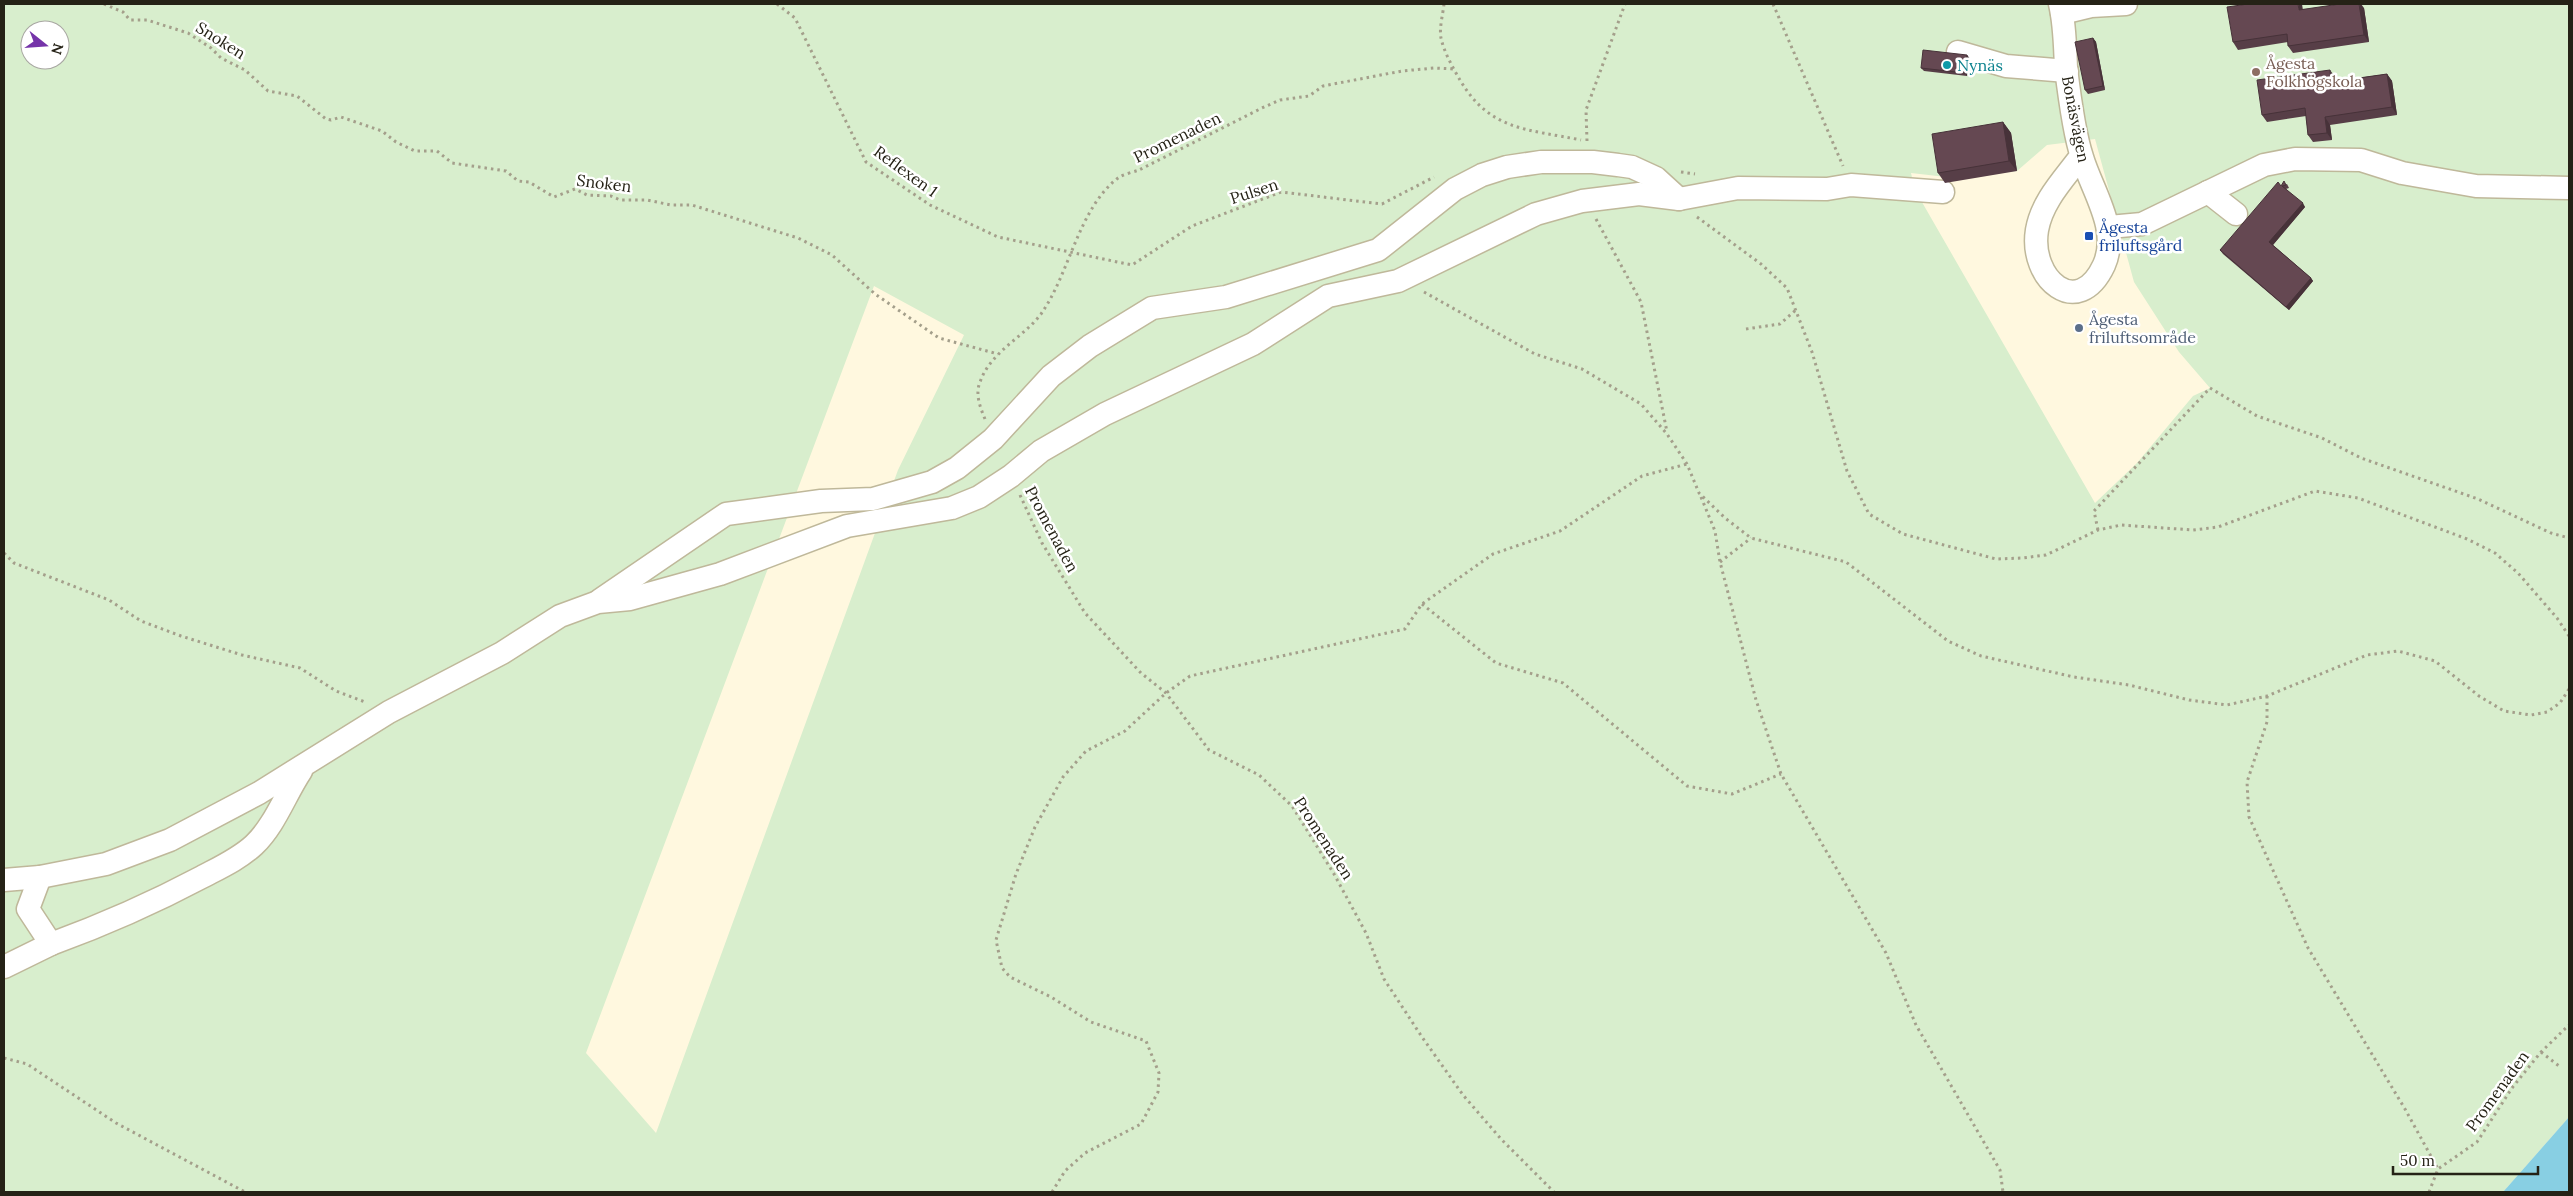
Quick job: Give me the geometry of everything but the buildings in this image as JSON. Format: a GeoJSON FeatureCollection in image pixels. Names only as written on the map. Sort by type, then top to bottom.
{"type":"FeatureCollection","features":[{"type":"Feature","properties":{"kind":"street"},"geometry":{"type":"LineString","coordinates":[[2061,8],[2126,4]]}},
{"type":"Feature","properties":{"kind":"street","name":"Bonäsvägen"},"geometry":{"type":"LineString","coordinates":[[2061,8],[2067,71],[2081,156],[2108,227],[2109,253],[2099,274],[2085,289],[2068,292],[2051,284],[2042,270],[2036,254],[2037,230],[2047,201],[2081,156]]}},
{"type":"Feature","properties":{"kind":"street"},"geometry":{"type":"LineString","coordinates":[[1958,52],[2006,66],[2067,71]]}},
{"type":"Feature","properties":{"kind":"street"},"geometry":{"type":"LineString","coordinates":[[2108,227],[2142,224],[2264,164],[2295,159],[2361,160],[2402,173],[2476,186],[2569,188]]}},
{"type":"Feature","properties":{"kind":"street"},"geometry":{"type":"LineString","coordinates":[[4,880],[40,877],[106,864],[170,840],[212,820],[302,768],[389,712],[502,653],[560,616],[598,602],[630,598],[682,586],[720,574],[847,526],[876,509],[957,468],[993,439],[1051,376],[1090,346],[1152,308],[1226,297],[1378,250],[1455,189],[1482,175],[1507,167],[1540,162],[1593,162],[1632,167],[1656,178],[1679,199]]}},
{"type":"Feature","properties":{"kind":"street"},"geometry":{"type":"LineString","coordinates":[[598,602],[726,514],[821,501],[876,509],[952,508],[979,497],[1011,476],[1041,451],[1105,414],[1253,344],[1328,296],[1398,281],[1536,214],[1582,201],[1639,194],[1679,199],[1738,188],[1827,189],[1851,185],[1943,192]]}},
{"type":"Feature","properties":{"kind":"street"},"geometry":{"type":"LineString","coordinates":[[2208,192],[2236,214]]}},
{"type":"Feature","properties":{"kind":"street"},"geometry":{"type":"LineString","coordinates":[[4,967],[51,944],[98,927],[140,908],[230,861],[253,845],[272,824],[283,799],[302,768]]}},
{"type":"Feature","properties":{"kind":"street"},"geometry":{"type":"LineString","coordinates":[[40,877],[28,910],[51,944]]}},
{"type":"Feature","properties":{"kind":"path","name":"Snoken"},"geometry":{"type":"LineString","coordinates":[[104,4],[123,12],[130,20],[147,20],[188,33],[211,48],[221,58],[245,70],[268,91],[297,96],[326,119],[331,120],[341,117],[382,131],[396,142],[415,151],[437,151],[452,162],[506,171],[518,181],[529,182],[554,196],[575,189],[587,194],[611,196],[620,200],[647,200],[671,206],[692,205],[798,238],[832,255],[875,294],[939,338],[998,354]]}},
{"type":"Feature","properties":{"kind":"path","name":"Reflexen 1"},"geometry":{"type":"LineString","coordinates":[[777,4],[794,18],[866,162],[930,205],[998,237],[1072,254]]}},
{"type":"Feature","properties":{"kind":"path"},"geometry":{"type":"LineString","coordinates":[[1444,4],[1441,37],[1454,69],[1470,97],[1487,114],[1516,127],[1586,141],[1586,110],[1625,4]]}},
{"type":"Feature","properties":{"kind":"path"},"geometry":{"type":"LineString","coordinates":[[1773,4],[1851,185]]}},
{"type":"Feature","properties":{"kind":"path","name":"Promenaden"},"geometry":{"type":"LineString","coordinates":[[998,354],[1040,316],[1059,286],[1085,222],[1102,193],[1119,177],[1139,170],[1262,108],[1280,100],[1309,96],[1323,86],[1402,70],[1454,69]]}},
{"type":"Feature","properties":{"kind":"path","name":"Pulsen"},"geometry":{"type":"LineString","coordinates":[[1072,254],[1132,265],[1192,226],[1281,192],[1382,204],[1440,174]]}},
{"type":"Feature","properties":{"kind":"path"},"geometry":{"type":"LineString","coordinates":[[1679,199],[1691,212],[1761,264],[1787,288],[1797,309],[1812,352],[1847,471],[1870,514],[1903,534],[1996,560],[2046,555],[2098,530],[2121,525],[2192,530],[2218,527],[2314,491],[2358,498],[2467,539],[2494,553],[2518,573],[2557,618],[2569,636]]}},
{"type":"Feature","properties":{"kind":"path"},"geometry":{"type":"LineString","coordinates":[[1582,201],[1602,227],[1641,302],[1667,434]]}},
{"type":"Feature","properties":{"kind":"path"},"geometry":{"type":"LineString","coordinates":[[1398,281],[1438,298],[1535,354],[1582,369],[1597,376],[1641,404],[1667,434],[1687,464],[1715,531],[1720,562],[1756,700],[1781,774],[1886,952],[1916,1025],[2000,1170],[2004,1192]]}},
{"type":"Feature","properties":{"kind":"path"},"geometry":{"type":"LineString","coordinates":[[1746,329],[1780,324],[1797,309]]}},
{"type":"Feature","properties":{"kind":"path"},"geometry":{"type":"LineString","coordinates":[[2098,530],[2094,511],[2210,388],[2257,416],[2322,438],[2361,458],[2478,499],[2552,533],[2569,538]]}},
{"type":"Feature","properties":{"kind":"path"},"geometry":{"type":"LineString","coordinates":[[1052,1192],[1065,1171],[1085,1153],[1141,1124],[1158,1092],[1159,1074],[1146,1041],[1091,1022],[1051,997],[1010,977],[1002,968],[996,940],[1016,874],[1032,835],[1063,776],[1086,752],[1125,731],[1166,693],[1190,676],[1404,629],[1422,604],[1493,554],[1560,531],[1642,476],[1687,464]]}},
{"type":"Feature","properties":{"kind":"path","name":"Promenaden"},"geometry":{"type":"LineString","coordinates":[[1011,476],[1042,543],[1085,613],[1141,673],[1166,693],[1209,750],[1259,775],[1292,806],[1334,874],[1366,933],[1384,979],[1422,1037],[1470,1103],[1501,1139],[1554,1192]]}},
{"type":"Feature","properties":{"kind":"path"},"geometry":{"type":"LineString","coordinates":[[1699,493],[1725,518],[1751,538],[1846,562],[1948,641],[1981,656],[2054,673],[2129,685],[2189,700],[2227,705],[2267,696],[2367,656],[2398,652],[2435,661],[2479,696],[2504,711],[2531,715],[2547,712],[2560,703],[2569,689]]}},
{"type":"Feature","properties":{"kind":"path"},"geometry":{"type":"LineString","coordinates":[[1720,562],[1751,538]]}},
{"type":"Feature","properties":{"kind":"path"},"geometry":{"type":"LineString","coordinates":[[4,552],[14,563],[109,600],[141,621],[242,655],[300,668],[336,691],[389,712]]}},
{"type":"Feature","properties":{"kind":"path"},"geometry":{"type":"LineString","coordinates":[[1422,604],[1496,663],[1562,683],[1686,786],[1732,794],[1781,774]]}},
{"type":"Feature","properties":{"kind":"path"},"geometry":{"type":"LineString","coordinates":[[2267,696],[2267,722],[2247,782],[2249,817],[2308,948],[2406,1109],[2438,1168],[2429,1192]]}},
{"type":"Feature","properties":{"kind":"path","name":"Promenaden"},"geometry":{"type":"LineString","coordinates":[[2438,1168],[2476,1142],[2512,1088],[2540,1052],[2569,1026]]}},
{"type":"Feature","properties":{"kind":"path"},"geometry":{"type":"LineString","coordinates":[[2540,1052],[2559,1066]]}},
{"type":"Feature","properties":{"kind":"path"},"geometry":{"type":"LineString","coordinates":[[4,1058],[27,1064],[116,1123],[245,1192]]}},
{"type":"Feature","properties":{"kind":"green space"},"geometry":{"type":"Polygon","coordinates":[[[4,4],[2569,4],[2569,1117],[2503,1192],[4,1192],[4,4]],[[2095,139],[2047,145],[2017,171],[1955,178],[1911,173],[1915,190],[2095,503],[2137,463],[2193,396],[2210,388],[2179,352],[2134,282],[2095,139]],[[874,286],[586,1053],[656,1133],[898,470],[964,335],[874,286]]]}},
{"type":"Feature","properties":{"kind":"water"},"geometry":{"type":"Polygon","coordinates":[[[2569,1117],[2569,1192],[2503,1192],[2569,1117]]]}},
{"type":"Feature","properties":{"kind":"place","name":"Nynäs"},"geometry":{"type":"Point","coordinates":[1947,65]}},
{"type":"Feature","properties":{"kind":"place","name":"Ågesta Folkhögskola"},"geometry":{"type":"Point","coordinates":[2256,72]}},
{"type":"Feature","properties":{"kind":"place","name":"Ågesta friluftsgård"},"geometry":{"type":"Point","coordinates":[2089,236]}},
{"type":"Feature","properties":{"kind":"place","name":"Ågesta friluftsområde"},"geometry":{"type":"Point","coordinates":[2079,328]}}]}
